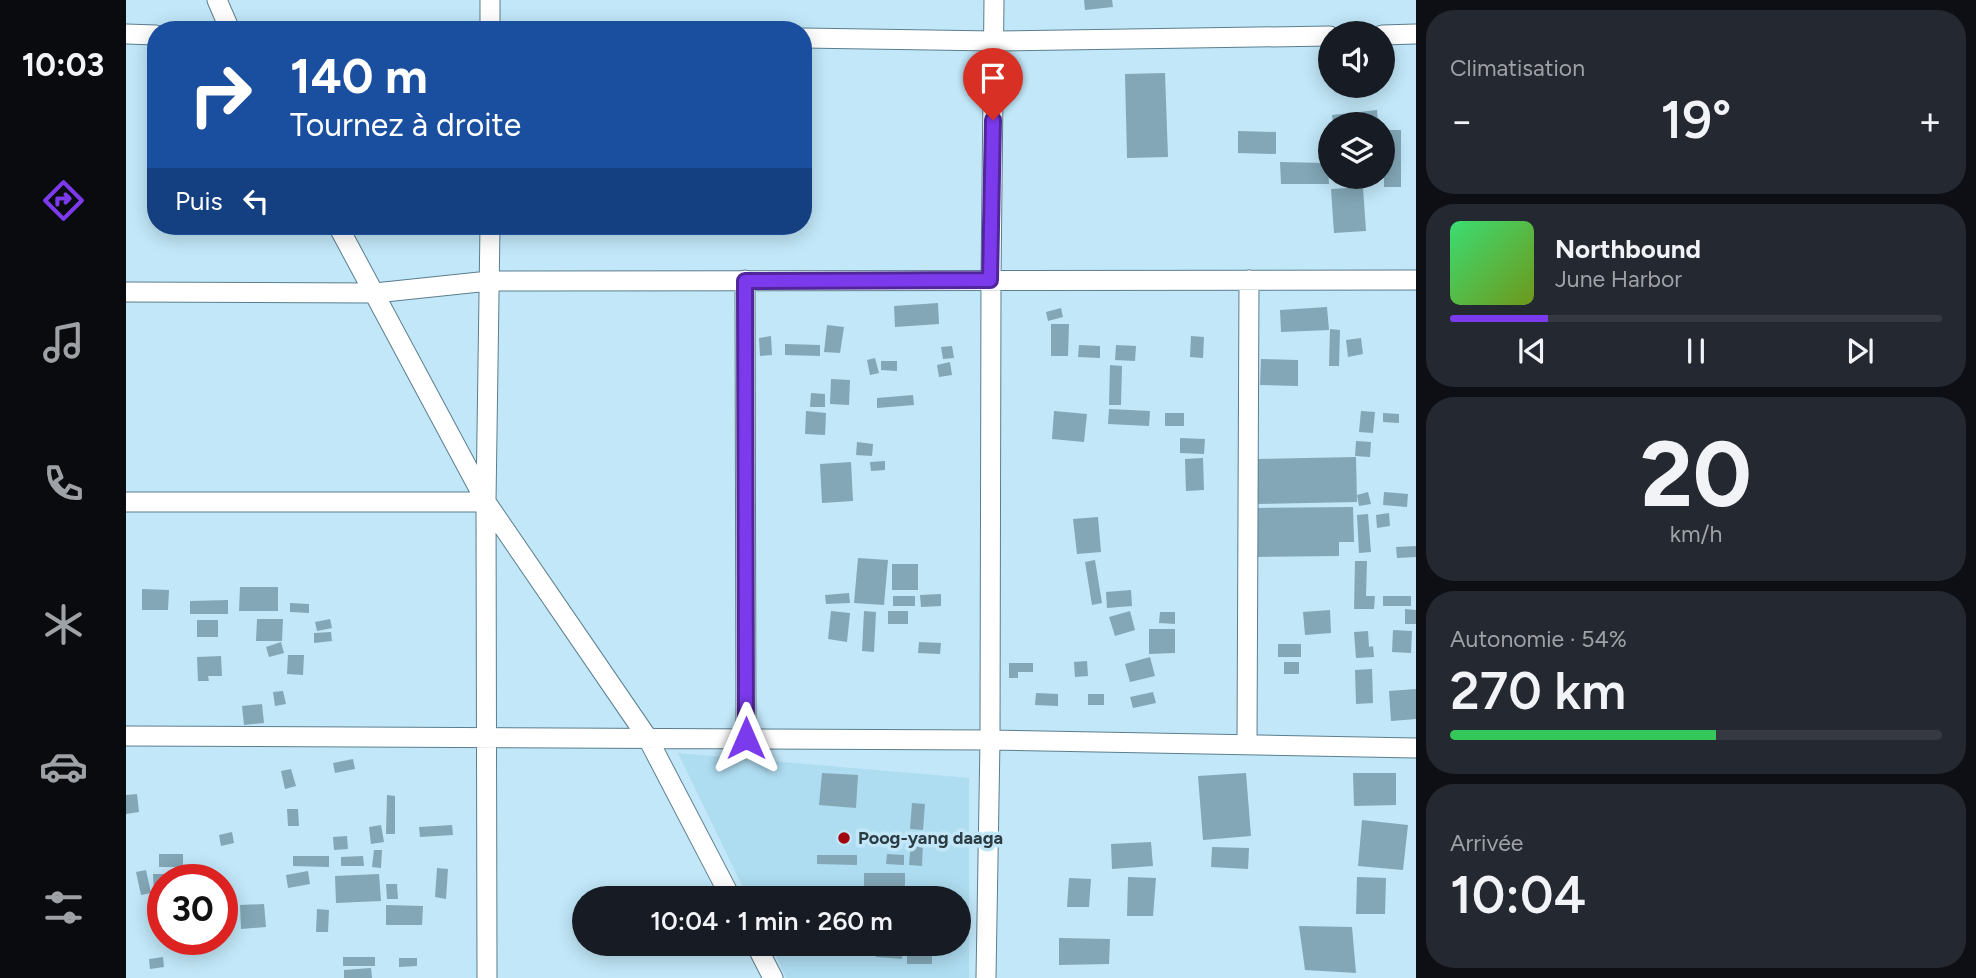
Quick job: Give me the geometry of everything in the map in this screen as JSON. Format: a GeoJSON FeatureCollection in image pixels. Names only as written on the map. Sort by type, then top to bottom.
{"type":"FeatureCollection","features":[{"type":"Feature","properties":{"kind":"street"},"geometry":{"type":"LineString","coordinates":[[218,0],[226,21]]}},
{"type":"Feature","properties":{"kind":"street"},"geometry":{"type":"LineString","coordinates":[[490,0],[490,21]]}},
{"type":"Feature","properties":{"kind":"street"},"geometry":{"type":"LineString","coordinates":[[986,978],[994,0]]}},
{"type":"Feature","properties":{"kind":"street"},"geometry":{"type":"LineString","coordinates":[[126,34],[147,35]]}},
{"type":"Feature","properties":{"kind":"street"},"geometry":{"type":"LineString","coordinates":[[1395,35],[1416,34]]}},
{"type":"Feature","properties":{"kind":"street"},"geometry":{"type":"LineString","coordinates":[[812,38],[994,41],[1318,36]]}},
{"type":"Feature","properties":{"kind":"street"},"geometry":{"type":"LineString","coordinates":[[343,235],[485,502],[647,737],[725,886]]}},
{"type":"Feature","properties":{"kind":"street"},"geometry":{"type":"LineString","coordinates":[[487,978],[485,502],[489,235]]}},
{"type":"Feature","properties":{"kind":"street"},"geometry":{"type":"LineString","coordinates":[[1247,744],[1249,280]]}},
{"type":"Feature","properties":{"kind":"street"},"geometry":{"type":"LineString","coordinates":[[126,292],[375,293],[489,281],[1416,280]]}},
{"type":"Feature","properties":{"kind":"street"},"geometry":{"type":"LineString","coordinates":[[745,281],[746,738]]}},
{"type":"Feature","properties":{"kind":"street"},"geometry":{"type":"LineString","coordinates":[[126,502],[485,502]]}},
{"type":"Feature","properties":{"kind":"street"},"geometry":{"type":"LineString","coordinates":[[126,736],[990,740],[1416,748]]}},
{"type":"Feature","properties":{"kind":"street"},"geometry":{"type":"LineString","coordinates":[[762,956],[773,978]]}},
{"type":"Feature","properties":{"kind":"shaded area","name":"Poog-yang daaga"},"geometry":{"type":"Polygon","coordinates":[[[678,753],[969,778],[969,886],[742,886],[678,753]]]}},
{"type":"Feature","properties":{"kind":"shaded area","name":"Poog-yang daaga"},"geometry":{"type":"Polygon","coordinates":[[[776,956],[969,956],[969,978],[786,978],[776,956]]]}},
{"type":"Feature","properties":{"kind":"building"},"geometry":{"type":"Polygon","coordinates":[[[1084,0],[1112,0],[1113,7],[1085,10],[1084,0]]]}},
{"type":"Feature","properties":{"kind":"building"},"geometry":{"type":"Polygon","coordinates":[[[1165,73],[1168,157],[1127,158],[1125,74],[1165,73]]]}},
{"type":"Feature","properties":{"kind":"building"},"geometry":{"type":"Polygon","coordinates":[[[1395,130],[1401,130],[1401,187],[1395,187],[1395,130]]]}},
{"type":"Feature","properties":{"kind":"building"},"geometry":{"type":"Polygon","coordinates":[[[1238,131],[1276,132],[1276,154],[1238,153],[1238,131]]]}},
{"type":"Feature","properties":{"kind":"building"},"geometry":{"type":"Polygon","coordinates":[[[1280,162],[1318,163],[1318,184],[1281,184],[1280,162]]]}},
{"type":"Feature","properties":{"kind":"building"},"geometry":{"type":"Polygon","coordinates":[[[1331,189],[1363,189],[1366,231],[1334,233],[1331,189]]]}},
{"type":"Feature","properties":{"kind":"building"},"geometry":{"type":"Polygon","coordinates":[[[938,303],[939,324],[895,327],[894,306],[938,303]]]}},
{"type":"Feature","properties":{"kind":"building"},"geometry":{"type":"Polygon","coordinates":[[[1327,307],[1329,330],[1281,332],[1280,310],[1327,307]]]}},
{"type":"Feature","properties":{"kind":"building"},"geometry":{"type":"Polygon","coordinates":[[[1061,308],[1063,317],[1048,321],[1046,312],[1061,308]]]}},
{"type":"Feature","properties":{"kind":"building"},"geometry":{"type":"Polygon","coordinates":[[[1051,324],[1069,324],[1068,356],[1051,356],[1051,324]]]}},
{"type":"Feature","properties":{"kind":"building"},"geometry":{"type":"Polygon","coordinates":[[[827,325],[844,327],[840,353],[824,352],[827,325]]]}},
{"type":"Feature","properties":{"kind":"building"},"geometry":{"type":"Polygon","coordinates":[[[1330,329],[1340,330],[1339,366],[1329,366],[1330,329]]]}},
{"type":"Feature","properties":{"kind":"building"},"geometry":{"type":"Polygon","coordinates":[[[771,336],[772,355],[760,356],[759,338],[771,336]]]}},
{"type":"Feature","properties":{"kind":"building"},"geometry":{"type":"Polygon","coordinates":[[[1191,336],[1204,337],[1203,358],[1190,357],[1191,336]]]}},
{"type":"Feature","properties":{"kind":"building"},"geometry":{"type":"Polygon","coordinates":[[[1361,338],[1363,354],[1348,357],[1346,340],[1361,338]]]}},
{"type":"Feature","properties":{"kind":"building"},"geometry":{"type":"Polygon","coordinates":[[[785,344],[820,345],[820,356],[785,355],[785,344]]]}},
{"type":"Feature","properties":{"kind":"building"},"geometry":{"type":"Polygon","coordinates":[[[1079,345],[1100,346],[1100,358],[1078,357],[1079,345]]]}},
{"type":"Feature","properties":{"kind":"building"},"geometry":{"type":"Polygon","coordinates":[[[1116,345],[1136,346],[1135,361],[1115,360],[1116,345]]]}},
{"type":"Feature","properties":{"kind":"building"},"geometry":{"type":"Polygon","coordinates":[[[952,346],[954,358],[943,359],[941,347],[952,346]]]}},
{"type":"Feature","properties":{"kind":"building"},"geometry":{"type":"Polygon","coordinates":[[[875,358],[879,373],[870,375],[867,360],[875,358]]]}},
{"type":"Feature","properties":{"kind":"building"},"geometry":{"type":"Polygon","coordinates":[[[1261,359],[1298,360],[1298,386],[1260,385],[1261,359]]]}},
{"type":"Feature","properties":{"kind":"building"},"geometry":{"type":"Polygon","coordinates":[[[881,361],[897,361],[897,371],[881,370],[881,361]]]}},
{"type":"Feature","properties":{"kind":"building"},"geometry":{"type":"Polygon","coordinates":[[[950,362],[952,375],[939,377],[937,365],[950,362]]]}},
{"type":"Feature","properties":{"kind":"building"},"geometry":{"type":"Polygon","coordinates":[[[1110,365],[1122,366],[1121,405],[1109,405],[1110,365]]]}},
{"type":"Feature","properties":{"kind":"building"},"geometry":{"type":"Polygon","coordinates":[[[831,379],[850,380],[849,405],[830,404],[831,379]]]}},
{"type":"Feature","properties":{"kind":"building"},"geometry":{"type":"Polygon","coordinates":[[[811,393],[825,394],[825,407],[810,407],[811,393]]]}},
{"type":"Feature","properties":{"kind":"building"},"geometry":{"type":"Polygon","coordinates":[[[913,395],[914,405],[877,408],[877,398],[913,395]]]}},
{"type":"Feature","properties":{"kind":"building"},"geometry":{"type":"Polygon","coordinates":[[[1109,409],[1150,411],[1149,426],[1108,424],[1109,409]]]}},
{"type":"Feature","properties":{"kind":"building"},"geometry":{"type":"Polygon","coordinates":[[[806,411],[826,413],[825,435],[805,434],[806,411]]]}},
{"type":"Feature","properties":{"kind":"building"},"geometry":{"type":"Polygon","coordinates":[[[1054,411],[1087,414],[1084,442],[1052,439],[1054,411]]]}},
{"type":"Feature","properties":{"kind":"building"},"geometry":{"type":"Polygon","coordinates":[[[1361,411],[1375,412],[1373,433],[1359,432],[1361,411]]]}},
{"type":"Feature","properties":{"kind":"building"},"geometry":{"type":"Polygon","coordinates":[[[1165,413],[1184,413],[1184,426],[1165,426],[1165,413]]]}},
{"type":"Feature","properties":{"kind":"building"},"geometry":{"type":"Polygon","coordinates":[[[1383,413],[1399,414],[1399,423],[1383,422],[1383,413]]]}},
{"type":"Feature","properties":{"kind":"building"},"geometry":{"type":"Polygon","coordinates":[[[1180,438],[1205,439],[1204,454],[1180,453],[1180,438]]]}},
{"type":"Feature","properties":{"kind":"building"},"geometry":{"type":"Polygon","coordinates":[[[1356,441],[1371,442],[1370,457],[1355,456],[1356,441]]]}},
{"type":"Feature","properties":{"kind":"building"},"geometry":{"type":"Polygon","coordinates":[[[857,442],[873,444],[872,456],[856,455],[857,442]]]}},
{"type":"Feature","properties":{"kind":"building"},"geometry":{"type":"Polygon","coordinates":[[[1356,457],[1357,502],[1256,504],[1255,459],[1356,457]]]}},
{"type":"Feature","properties":{"kind":"building"},"geometry":{"type":"Polygon","coordinates":[[[1203,458],[1204,490],[1186,491],[1185,459],[1203,458]]]}},
{"type":"Feature","properties":{"kind":"building"},"geometry":{"type":"Polygon","coordinates":[[[885,461],[885,470],[871,471],[870,462],[885,461]]]}},
{"type":"Feature","properties":{"kind":"building"},"geometry":{"type":"Polygon","coordinates":[[[851,462],[853,501],[822,503],[820,464],[851,462]]]}},
{"type":"Feature","properties":{"kind":"building"},"geometry":{"type":"Polygon","coordinates":[[[1368,492],[1371,504],[1359,506],[1357,495],[1368,492]]]}},
{"type":"Feature","properties":{"kind":"building"},"geometry":{"type":"Polygon","coordinates":[[[1384,492],[1408,494],[1407,507],[1383,505],[1384,492]]]}},
{"type":"Feature","properties":{"kind":"building"},"geometry":{"type":"Polygon","coordinates":[[[1353,507],[1354,542],[1339,542],[1339,556],[1257,557],[1257,508],[1353,507]]]}},
{"type":"Feature","properties":{"kind":"building"},"geometry":{"type":"Polygon","coordinates":[[[1389,513],[1390,526],[1377,528],[1376,515],[1389,513]]]}},
{"type":"Feature","properties":{"kind":"building"},"geometry":{"type":"Polygon","coordinates":[[[1368,514],[1371,552],[1359,553],[1357,515],[1368,514]]]}},
{"type":"Feature","properties":{"kind":"building"},"geometry":{"type":"Polygon","coordinates":[[[1098,517],[1101,552],[1077,554],[1073,519],[1098,517]]]}},
{"type":"Feature","properties":{"kind":"building"},"geometry":{"type":"Polygon","coordinates":[[[1416,546],[1416,557],[1397,558],[1396,547],[1416,546]]]}},
{"type":"Feature","properties":{"kind":"building"},"geometry":{"type":"Polygon","coordinates":[[[858,558],[888,560],[884,605],[854,603],[858,558]]]}},
{"type":"Feature","properties":{"kind":"building"},"geometry":{"type":"Polygon","coordinates":[[[1095,560],[1102,603],[1092,605],[1085,562],[1095,560]]]}},
{"type":"Feature","properties":{"kind":"building"},"geometry":{"type":"Polygon","coordinates":[[[1355,561],[1367,561],[1366,596],[1375,596],[1374,609],[1354,609],[1355,561]]]}},
{"type":"Feature","properties":{"kind":"building"},"geometry":{"type":"Polygon","coordinates":[[[892,564],[918,564],[918,590],[892,590],[892,564]]]}},
{"type":"Feature","properties":{"kind":"building"},"geometry":{"type":"Polygon","coordinates":[[[240,587],[278,587],[278,611],[239,611],[240,587]]]}},
{"type":"Feature","properties":{"kind":"building"},"geometry":{"type":"Polygon","coordinates":[[[142,589],[169,590],[168,610],[142,610],[142,589]]]}},
{"type":"Feature","properties":{"kind":"building"},"geometry":{"type":"Polygon","coordinates":[[[1131,590],[1132,606],[1107,608],[1106,592],[1131,590]]]}},
{"type":"Feature","properties":{"kind":"building"},"geometry":{"type":"Polygon","coordinates":[[[849,593],[850,603],[826,604],[825,595],[849,593]]]}},
{"type":"Feature","properties":{"kind":"building"},"geometry":{"type":"Polygon","coordinates":[[[941,594],[941,606],[921,607],[920,595],[941,594]]]}},
{"type":"Feature","properties":{"kind":"building"},"geometry":{"type":"Polygon","coordinates":[[[893,596],[915,596],[915,606],[893,606],[893,596]]]}},
{"type":"Feature","properties":{"kind":"building"},"geometry":{"type":"Polygon","coordinates":[[[1383,596],[1411,596],[1411,606],[1383,606],[1383,596]]]}},
{"type":"Feature","properties":{"kind":"building"},"geometry":{"type":"Polygon","coordinates":[[[228,600],[228,614],[190,614],[190,601],[228,600]]]}},
{"type":"Feature","properties":{"kind":"building"},"geometry":{"type":"Polygon","coordinates":[[[290,603],[309,604],[309,613],[290,612],[290,603]]]}},
{"type":"Feature","properties":{"kind":"building"},"geometry":{"type":"Polygon","coordinates":[[[1405,609],[1416,610],[1416,624],[1405,624],[1405,609]]]}},
{"type":"Feature","properties":{"kind":"building"},"geometry":{"type":"Polygon","coordinates":[[[1330,610],[1331,633],[1305,635],[1303,612],[1330,610]]]}},
{"type":"Feature","properties":{"kind":"building"},"geometry":{"type":"Polygon","coordinates":[[[831,611],[850,613],[847,642],[828,639],[831,611]]]}},
{"type":"Feature","properties":{"kind":"building"},"geometry":{"type":"Polygon","coordinates":[[[864,611],[876,612],[874,652],[862,651],[864,611]]]}},
{"type":"Feature","properties":{"kind":"building"},"geometry":{"type":"Polygon","coordinates":[[[888,611],[908,611],[908,624],[888,624],[888,611]]]}},
{"type":"Feature","properties":{"kind":"building"},"geometry":{"type":"Polygon","coordinates":[[[1130,611],[1135,630],[1115,636],[1109,617],[1130,611]]]}},
{"type":"Feature","properties":{"kind":"building"},"geometry":{"type":"Polygon","coordinates":[[[1160,612],[1175,612],[1175,624],[1159,623],[1160,612]]]}},
{"type":"Feature","properties":{"kind":"building"},"geometry":{"type":"Polygon","coordinates":[[[257,619],[283,619],[282,641],[256,641],[257,619]]]}},
{"type":"Feature","properties":{"kind":"building"},"geometry":{"type":"Polygon","coordinates":[[[330,619],[332,628],[317,631],[315,622],[330,619]]]}},
{"type":"Feature","properties":{"kind":"building"},"geometry":{"type":"Polygon","coordinates":[[[197,620],[218,620],[218,637],[197,637],[197,620]]]}},
{"type":"Feature","properties":{"kind":"building"},"geometry":{"type":"Polygon","coordinates":[[[1149,629],[1175,629],[1175,653],[1149,654],[1149,629]]]}},
{"type":"Feature","properties":{"kind":"building"},"geometry":{"type":"Polygon","coordinates":[[[1393,630],[1412,631],[1411,653],[1392,652],[1393,630]]]}},
{"type":"Feature","properties":{"kind":"building"},"geometry":{"type":"Polygon","coordinates":[[[1368,631],[1369,647],[1373,646],[1374,657],[1356,658],[1354,632],[1368,631]]]}},
{"type":"Feature","properties":{"kind":"building"},"geometry":{"type":"Polygon","coordinates":[[[331,632],[332,641],[314,643],[314,633],[331,632]]]}},
{"type":"Feature","properties":{"kind":"building"},"geometry":{"type":"Polygon","coordinates":[[[281,642],[284,653],[269,657],[266,647],[281,642]]]}},
{"type":"Feature","properties":{"kind":"building"},"geometry":{"type":"Polygon","coordinates":[[[919,642],[941,643],[940,654],[918,653],[919,642]]]}},
{"type":"Feature","properties":{"kind":"building"},"geometry":{"type":"Polygon","coordinates":[[[1278,644],[1301,644],[1301,657],[1278,657],[1278,644]]]}},
{"type":"Feature","properties":{"kind":"building"},"geometry":{"type":"Polygon","coordinates":[[[288,655],[304,655],[303,675],[287,674],[288,655]]]}},
{"type":"Feature","properties":{"kind":"building"},"geometry":{"type":"Polygon","coordinates":[[[221,656],[222,676],[208,676],[209,681],[198,681],[197,657],[221,656]]]}},
{"type":"Feature","properties":{"kind":"building"},"geometry":{"type":"Polygon","coordinates":[[[1150,657],[1155,676],[1130,682],[1125,664],[1150,657]]]}},
{"type":"Feature","properties":{"kind":"building"},"geometry":{"type":"Polygon","coordinates":[[[1087,661],[1088,676],[1075,677],[1074,662],[1087,661]]]}},
{"type":"Feature","properties":{"kind":"building"},"geometry":{"type":"Polygon","coordinates":[[[1284,662],[1299,662],[1299,674],[1284,674],[1284,662]]]}},
{"type":"Feature","properties":{"kind":"building"},"geometry":{"type":"Polygon","coordinates":[[[1009,663],[1033,663],[1033,672],[1018,672],[1018,678],[1009,678],[1009,663]]]}},
{"type":"Feature","properties":{"kind":"building"},"geometry":{"type":"Polygon","coordinates":[[[1372,669],[1373,703],[1356,704],[1355,670],[1372,669]]]}},
{"type":"Feature","properties":{"kind":"building"},"geometry":{"type":"Polygon","coordinates":[[[1416,689],[1416,719],[1391,721],[1389,691],[1416,689]]]}},
{"type":"Feature","properties":{"kind":"building"},"geometry":{"type":"Polygon","coordinates":[[[283,691],[286,704],[275,706],[273,692],[283,691]]]}},
{"type":"Feature","properties":{"kind":"building"},"geometry":{"type":"Polygon","coordinates":[[[1153,692],[1156,703],[1133,708],[1130,697],[1153,692]]]}},
{"type":"Feature","properties":{"kind":"building"},"geometry":{"type":"Polygon","coordinates":[[[1036,693],[1058,694],[1058,706],[1035,705],[1036,693]]]}},
{"type":"Feature","properties":{"kind":"building"},"geometry":{"type":"Polygon","coordinates":[[[1088,694],[1104,694],[1104,705],[1088,705],[1088,694]]]}},
{"type":"Feature","properties":{"kind":"building"},"geometry":{"type":"Polygon","coordinates":[[[262,704],[264,723],[244,725],[242,706],[262,704]]]}},
{"type":"Feature","properties":{"kind":"building"},"geometry":{"type":"Polygon","coordinates":[[[353,759],[355,769],[335,773],[333,763],[353,759]]]}},
{"type":"Feature","properties":{"kind":"building"},"geometry":{"type":"Polygon","coordinates":[[[291,769],[296,786],[285,789],[281,771],[291,769]]]}},
{"type":"Feature","properties":{"kind":"building"},"geometry":{"type":"Polygon","coordinates":[[[822,773],[858,775],[856,808],[819,805],[822,773]]]}},
{"type":"Feature","properties":{"kind":"building"},"geometry":{"type":"Polygon","coordinates":[[[1246,773],[1251,836],[1203,840],[1198,776],[1246,773]]]}},
{"type":"Feature","properties":{"kind":"building"},"geometry":{"type":"Polygon","coordinates":[[[1353,773],[1396,773],[1396,805],[1354,806],[1353,773]]]}},
{"type":"Feature","properties":{"kind":"building"},"geometry":{"type":"Polygon","coordinates":[[[137,794],[139,812],[126,814],[126,795],[137,794]]]}},
{"type":"Feature","properties":{"kind":"building"},"geometry":{"type":"Polygon","coordinates":[[[387,795],[395,796],[395,834],[386,834],[387,795]]]}},
{"type":"Feature","properties":{"kind":"building"},"geometry":{"type":"Polygon","coordinates":[[[912,803],[925,804],[923,830],[910,829],[912,803]]]}},
{"type":"Feature","properties":{"kind":"building"},"geometry":{"type":"Polygon","coordinates":[[[287,809],[298,809],[299,826],[288,826],[287,809]]]}},
{"type":"Feature","properties":{"kind":"building"},"geometry":{"type":"Polygon","coordinates":[[[1362,820],[1408,825],[1403,870],[1358,866],[1362,820]]]}},
{"type":"Feature","properties":{"kind":"building"},"geometry":{"type":"Polygon","coordinates":[[[381,825],[384,842],[371,844],[369,827],[381,825]]]}},
{"type":"Feature","properties":{"kind":"building"},"geometry":{"type":"Polygon","coordinates":[[[452,825],[453,835],[420,837],[419,827],[452,825]]]}},
{"type":"Feature","properties":{"kind":"building"},"geometry":{"type":"Polygon","coordinates":[[[232,832],[234,843],[221,846],[219,835],[232,832]]]}},
{"type":"Feature","properties":{"kind":"building"},"geometry":{"type":"Polygon","coordinates":[[[347,836],[348,849],[334,850],[333,837],[347,836]]]}},
{"type":"Feature","properties":{"kind":"building"},"geometry":{"type":"Polygon","coordinates":[[[911,841],[923,841],[922,866],[909,865],[911,841]]]}},
{"type":"Feature","properties":{"kind":"building"},"geometry":{"type":"Polygon","coordinates":[[[1151,842],[1153,866],[1112,869],[1111,844],[1151,842]]]}},
{"type":"Feature","properties":{"kind":"building"},"geometry":{"type":"Polygon","coordinates":[[[1212,847],[1249,848],[1248,869],[1211,867],[1212,847]]]}},
{"type":"Feature","properties":{"kind":"building"},"geometry":{"type":"Polygon","coordinates":[[[374,850],[382,850],[381,868],[372,867],[374,850]]]}},
{"type":"Feature","properties":{"kind":"building"},"geometry":{"type":"Polygon","coordinates":[[[159,854],[183,854],[183,864],[159,864],[159,854]]]}},
{"type":"Feature","properties":{"kind":"building"},"geometry":{"type":"Polygon","coordinates":[[[887,854],[904,855],[904,865],[886,864],[887,854]]]}},
{"type":"Feature","properties":{"kind":"building"},"geometry":{"type":"Polygon","coordinates":[[[817,855],[857,855],[857,865],[817,864],[817,855]]]}},
{"type":"Feature","properties":{"kind":"building"},"geometry":{"type":"Polygon","coordinates":[[[293,856],[329,856],[329,867],[293,866],[293,856]]]}},
{"type":"Feature","properties":{"kind":"building"},"geometry":{"type":"Polygon","coordinates":[[[363,856],[364,866],[341,866],[341,857],[363,856]]]}},
{"type":"Feature","properties":{"kind":"building"},"geometry":{"type":"Polygon","coordinates":[[[437,868],[448,869],[446,899],[435,897],[437,868]]]}},
{"type":"Feature","properties":{"kind":"building"},"geometry":{"type":"Polygon","coordinates":[[[146,870],[147,894],[141,895],[136,872],[146,870]]]}},
{"type":"Feature","properties":{"kind":"building"},"geometry":{"type":"Polygon","coordinates":[[[308,871],[310,884],[288,888],[286,875],[308,871]]]}},
{"type":"Feature","properties":{"kind":"building"},"geometry":{"type":"Polygon","coordinates":[[[864,873],[905,873],[905,886],[864,886],[864,873]]]}},
{"type":"Feature","properties":{"kind":"building"},"geometry":{"type":"Polygon","coordinates":[[[379,874],[381,901],[336,903],[335,876],[379,874]]]}},
{"type":"Feature","properties":{"kind":"building"},"geometry":{"type":"Polygon","coordinates":[[[1128,877],[1156,878],[1153,916],[1127,916],[1128,877]]]}},
{"type":"Feature","properties":{"kind":"building"},"geometry":{"type":"Polygon","coordinates":[[[1357,877],[1386,878],[1385,914],[1356,914],[1357,877]]]}},
{"type":"Feature","properties":{"kind":"building"},"geometry":{"type":"Polygon","coordinates":[[[1069,878],[1091,879],[1089,907],[1067,907],[1069,878]]]}},
{"type":"Feature","properties":{"kind":"building"},"geometry":{"type":"Polygon","coordinates":[[[386,884],[397,884],[398,899],[387,899],[386,884]]]}},
{"type":"Feature","properties":{"kind":"building"},"geometry":{"type":"Polygon","coordinates":[[[264,904],[266,927],[241,929],[240,905],[264,904]]]}},
{"type":"Feature","properties":{"kind":"building"},"geometry":{"type":"Polygon","coordinates":[[[386,905],[423,906],[422,925],[386,925],[386,905]]]}},
{"type":"Feature","properties":{"kind":"building"},"geometry":{"type":"Polygon","coordinates":[[[317,909],[329,910],[328,932],[316,932],[317,909]]]}},
{"type":"Feature","properties":{"kind":"building"},"geometry":{"type":"Polygon","coordinates":[[[1299,926],[1352,927],[1356,973],[1305,970],[1299,926]]]}},
{"type":"Feature","properties":{"kind":"building"},"geometry":{"type":"Polygon","coordinates":[[[1059,938],[1110,939],[1109,964],[1059,965],[1059,938]]]}},
{"type":"Feature","properties":{"kind":"building"},"geometry":{"type":"Polygon","coordinates":[[[876,956],[902,956],[902,959],[876,956]]]}},
{"type":"Feature","properties":{"kind":"building"},"geometry":{"type":"Polygon","coordinates":[[[907,956],[932,956],[932,964],[907,964],[907,956]]]}},
{"type":"Feature","properties":{"kind":"building"},"geometry":{"type":"Polygon","coordinates":[[[163,957],[164,967],[150,969],[149,959],[163,957]]]}},
{"type":"Feature","properties":{"kind":"building"},"geometry":{"type":"Polygon","coordinates":[[[343,957],[375,957],[375,966],[343,966],[343,957]]]}},
{"type":"Feature","properties":{"kind":"building"},"geometry":{"type":"Polygon","coordinates":[[[399,958],[417,958],[417,966],[399,967],[399,958]]]}},
{"type":"Feature","properties":{"kind":"building"},"geometry":{"type":"Polygon","coordinates":[[[371,968],[372,978],[344,978],[344,970],[371,968]]]}},
{"type":"Feature","properties":{"kind":"place","name":"Poog-yang daaga"},"geometry":{"type":"Point","coordinates":[844,838]}},
{"type":"Feature","properties":{"kind":"route"},"geometry":{"type":"LineString","coordinates":[[746,738],[745,281],[990,280],[993,120]]}}]}
